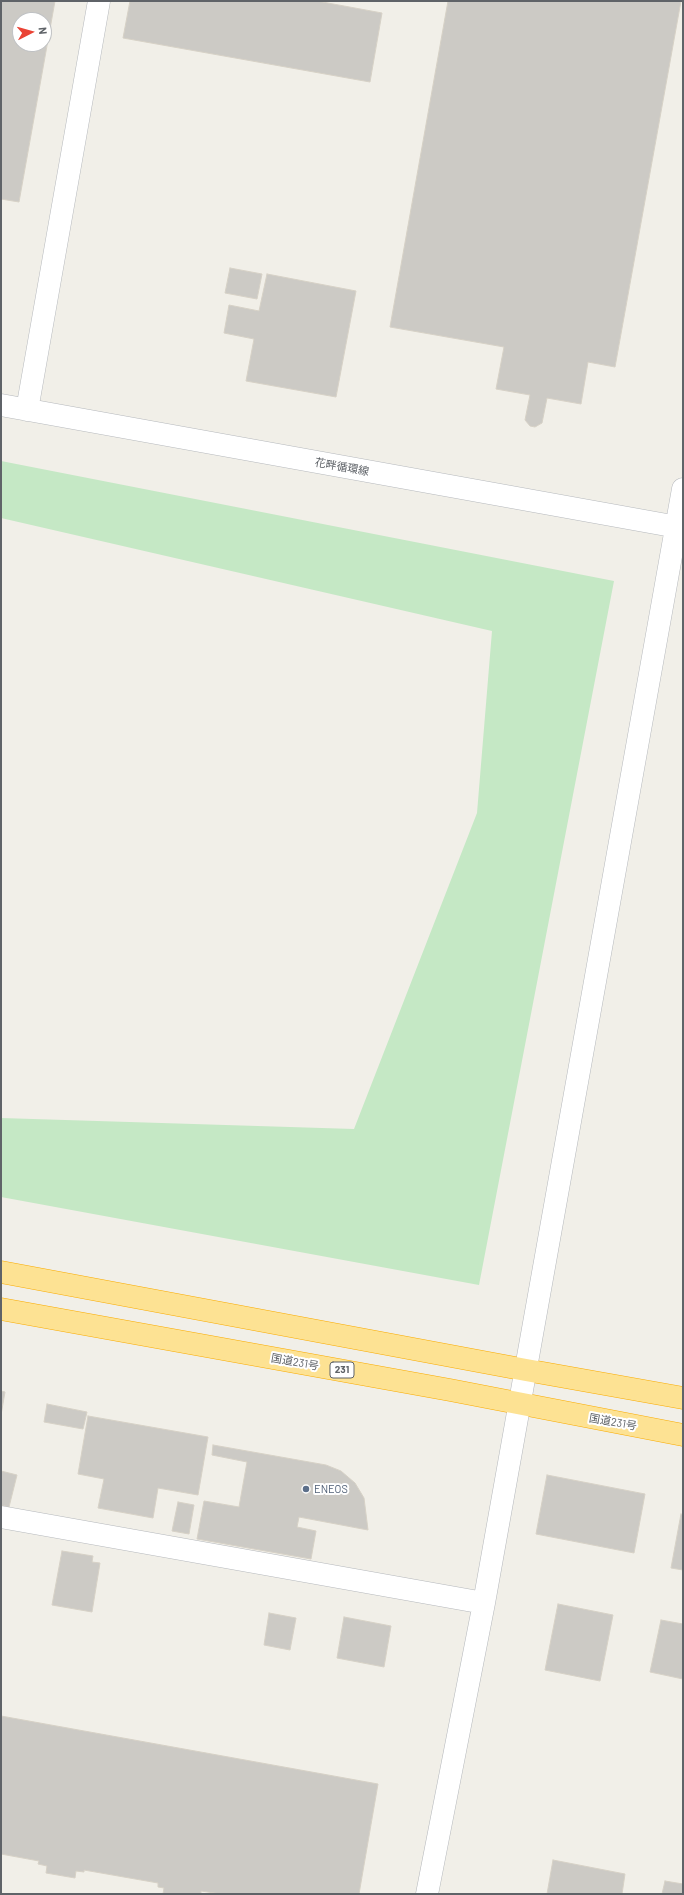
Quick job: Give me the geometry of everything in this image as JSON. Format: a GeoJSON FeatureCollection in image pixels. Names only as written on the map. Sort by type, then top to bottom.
{"type":"FeatureCollection","features":[{"type":"Feature","properties":{"kind":"highway"},"geometry":{"type":"LineString","coordinates":[[1,1272],[683,1398]]}},
{"type":"Feature","properties":{"kind":"highway","name":"国道231号"},"geometry":{"type":"LineString","coordinates":[[1,1309],[450,1390],[683,1435]]}},
{"type":"Feature","properties":{"kind":"street"},"geometry":{"type":"LineString","coordinates":[[27,410],[99,1]]}},
{"type":"Feature","properties":{"kind":"street","name":"花畔循環線"},"geometry":{"type":"LineString","coordinates":[[1,405],[680,528]]}},
{"type":"Feature","properties":{"kind":"street"},"geometry":{"type":"LineString","coordinates":[[427,1894],[484,1603],[680,528],[683,489]]}},
{"type":"Feature","properties":{"kind":"street"},"geometry":{"type":"LineString","coordinates":[[1,1517],[484,1603]]}},
{"type":"Feature","properties":{"kind":"green space"},"geometry":{"type":"Polygon","coordinates":[[[1,461],[614,581],[479,1285],[1,1197],[1,1118],[354,1129],[477,813],[492,631],[1,518],[1,461]]]}},
{"type":"Feature","properties":{"kind":"building"},"geometry":{"type":"Polygon","coordinates":[[[1,1],[55,1],[52,18],[52,12],[12,12],[12,52],[46,52],[19,202],[1,199],[1,1]]]}},
{"type":"Feature","properties":{"kind":"building"},"geometry":{"type":"Polygon","coordinates":[[[130,1],[317,1],[382,13],[370,82],[123,38],[130,1]]]}},
{"type":"Feature","properties":{"kind":"building"},"geometry":{"type":"Polygon","coordinates":[[[448,1],[681,1],[615,367],[588,362],[581,404],[547,398],[542,423],[535,427],[530,426],[525,420],[530,395],[496,389],[504,347],[390,327],[448,1]]]}},
{"type":"Feature","properties":{"kind":"building"},"geometry":{"type":"Polygon","coordinates":[[[230,268],[262,274],[257,299],[225,293],[230,268]]]}},
{"type":"Feature","properties":{"kind":"building"},"geometry":{"type":"Polygon","coordinates":[[[267,274],[356,291],[336,397],[246,381],[254,339],[224,333],[229,305],[259,311],[267,274]]]}},
{"type":"Feature","properties":{"kind":"building"},"geometry":{"type":"Polygon","coordinates":[[[1,1391],[5,1392],[1,1415],[1,1391]]]}},
{"type":"Feature","properties":{"kind":"building"},"geometry":{"type":"Polygon","coordinates":[[[47,1404],[87,1412],[83,1429],[44,1422],[47,1404]]]}},
{"type":"Feature","properties":{"kind":"building"},"geometry":{"type":"Polygon","coordinates":[[[88,1416],[208,1437],[198,1495],[158,1488],[153,1518],[98,1508],[104,1479],[78,1474],[88,1416]]]}},
{"type":"Feature","properties":{"kind":"building"},"geometry":{"type":"Polygon","coordinates":[[[213,1445],[326,1465],[341,1471],[355,1483],[364,1498],[368,1530],[299,1517],[297,1527],[316,1531],[311,1559],[197,1539],[204,1501],[239,1507],[247,1462],[212,1455],[213,1445]]]}},
{"type":"Feature","properties":{"kind":"building"},"geometry":{"type":"Polygon","coordinates":[[[1,1471],[17,1475],[9,1507],[1,1505],[1,1471]]]}},
{"type":"Feature","properties":{"kind":"building"},"geometry":{"type":"Polygon","coordinates":[[[547,1475],[645,1494],[634,1553],[536,1534],[547,1475]]]}},
{"type":"Feature","properties":{"kind":"building"},"geometry":{"type":"Polygon","coordinates":[[[178,1502],[194,1505],[189,1534],[172,1531],[178,1502]]]}},
{"type":"Feature","properties":{"kind":"building"},"geometry":{"type":"Polygon","coordinates":[[[681,1514],[683,1515],[683,1570],[671,1568],[681,1514]]]}},
{"type":"Feature","properties":{"kind":"building"},"geometry":{"type":"Polygon","coordinates":[[[62,1551],[93,1556],[92,1562],[100,1563],[92,1612],[52,1605],[62,1551]]]}},
{"type":"Feature","properties":{"kind":"building"},"geometry":{"type":"Polygon","coordinates":[[[558,1604],[613,1615],[600,1681],[545,1670],[558,1604]]]}},
{"type":"Feature","properties":{"kind":"building"},"geometry":{"type":"Polygon","coordinates":[[[269,1613],[296,1618],[290,1650],[264,1645],[269,1613]]]}},
{"type":"Feature","properties":{"kind":"building"},"geometry":{"type":"Polygon","coordinates":[[[344,1617],[391,1626],[384,1667],[337,1658],[344,1617]]]}},
{"type":"Feature","properties":{"kind":"building"},"geometry":{"type":"Polygon","coordinates":[[[661,1620],[683,1624],[683,1679],[650,1672],[661,1620]]]}},
{"type":"Feature","properties":{"kind":"building"},"geometry":{"type":"Polygon","coordinates":[[[1,1716],[378,1784],[359,1894],[221,1894],[201,1891],[201,1894],[163,1894],[164,1888],[158,1887],[158,1883],[84,1870],[84,1872],[76,1871],[75,1878],[46,1873],[47,1866],[38,1864],[39,1861],[1,1854],[1,1716]]]}},
{"type":"Feature","properties":{"kind":"building"},"geometry":{"type":"Polygon","coordinates":[[[553,1860],[625,1874],[622,1894],[547,1894],[553,1860]]]}},
{"type":"Feature","properties":{"kind":"building"},"geometry":{"type":"Polygon","coordinates":[[[665,1881],[683,1884],[683,1894],[662,1894],[665,1881]]]}},
{"type":"Feature","properties":{"kind":"place","name":"ENEOS"},"geometry":{"type":"Point","coordinates":[306,1489]}}]}
